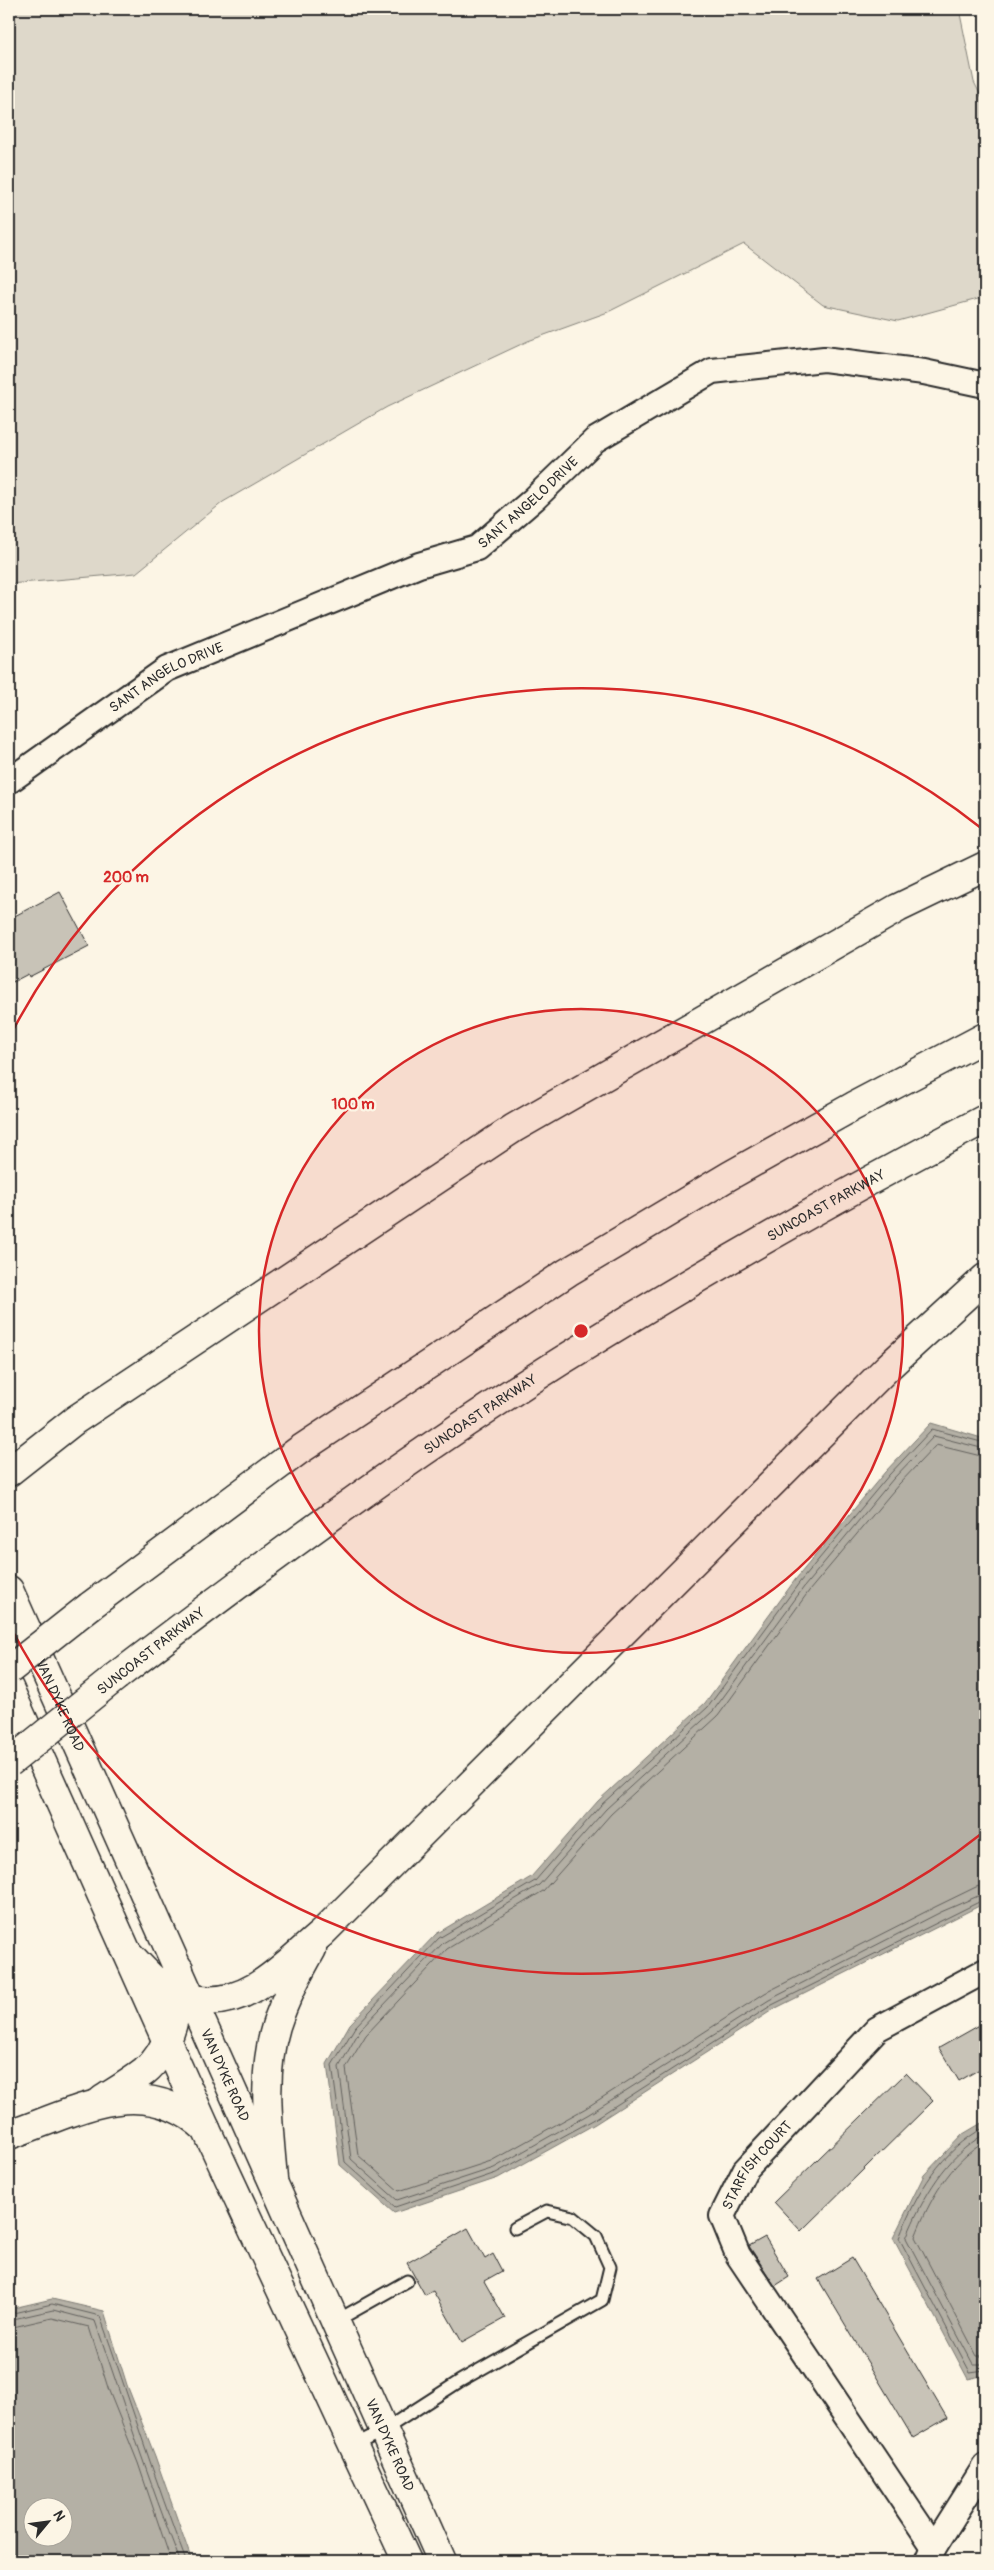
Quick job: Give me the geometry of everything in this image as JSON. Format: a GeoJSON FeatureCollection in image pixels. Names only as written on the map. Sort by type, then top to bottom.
{"type":"FeatureCollection","features":[{"type":"Feature","properties":{"kind":"main road"},"geometry":{"type":"LineString","coordinates":[[9,1472],[76,1420],[514,1128],[889,913],[985,866]]}},
{"type":"Feature","properties":{"kind":"main road"},"geometry":{"type":"LineString","coordinates":[[9,1670],[90,1606],[298,1450],[568,1272],[729,1176],[854,1106],[985,1037]]}},
{"type":"Feature","properties":{"kind":"main road","name":"SUNCOAST PARKWAY"},"geometry":{"type":"LineString","coordinates":[[9,1763],[117,1676],[258,1568],[394,1472],[560,1362],[722,1263],[896,1166],[985,1119]]}},
{"type":"Feature","properties":{"kind":"main road"},"geometry":{"type":"LineString","coordinates":[[128,1953],[155,1980],[185,1998],[228,2000],[245,1994],[260,1985],[320,1934],[881,1374],[985,1278]]}},
{"type":"Feature","properties":{"kind":"main road"},"geometry":{"type":"LineString","coordinates":[[9,1446],[76,1420]]}},
{"type":"Feature","properties":{"kind":"main road","name":"VAN DYKE ROAD"},"geometry":{"type":"LineString","coordinates":[[9,1590],[179,1969],[185,1998],[273,2180],[442,2561]]}},
{"type":"Feature","properties":{"kind":"main road"},"geometry":{"type":"LineString","coordinates":[[9,1688],[206,2129],[407,2561]]}},
{"type":"Feature","properties":{"kind":"main road"},"geometry":{"type":"LineString","coordinates":[[273,2180],[267,2090],[276,2028],[289,1992],[320,1934]]}},
{"type":"Feature","properties":{"kind":"main road"},"geometry":{"type":"LineString","coordinates":[[97,2104],[144,2072],[160,2053],[185,1998]]}},
{"type":"Feature","properties":{"kind":"main road"},"geometry":{"type":"LineString","coordinates":[[9,2135],[97,2104],[133,2098],[162,2102],[182,2110],[206,2129]]}},
{"type":"Feature","properties":{"kind":"street","name":"SANT ANGELO DRIVE"},"geometry":{"type":"LineString","coordinates":[[9,781],[168,669],[419,564],[477,548],[534,499],[595,440],[712,371],[824,359],[924,372],[985,385]]}},
{"type":"Feature","properties":{"kind":"street","name":"STARFISH COURT"},"geometry":{"type":"LineString","coordinates":[[931,2554],[738,2255],[722,2216],[745,2170],[877,2029],[985,1971]]}},
{"type":"Feature","properties":{"kind":"street"},"geometry":{"type":"LineString","coordinates":[[931,2554],[985,2466]]}},
{"type":"Feature","properties":{"kind":"lane"},"geometry":{"type":"LineString","coordinates":[[353,2446],[384,2430],[460,2381],[602,2300],[610,2267],[596,2236],[573,2218],[547,2211],[515,2228]]}},
{"type":"Feature","properties":{"kind":"lane"},"geometry":{"type":"LineString","coordinates":[[336,2321],[407,2281]]}},
{"type":"Feature","properties":{"kind":"shaded area"},"geometry":{"type":"Polygon","coordinates":[[[9,9],[959,9],[974,82],[985,104],[985,297],[898,321],[823,305],[744,244],[608,312],[528,341],[387,407],[223,502],[136,573],[9,584],[9,9]]]}},
{"type":"Feature","properties":{"kind":"water"},"geometry":{"type":"Polygon","coordinates":[[[931,1423],[985,1439],[985,1903],[774,2009],[595,2124],[498,2178],[394,2213],[340,2165],[327,2064],[350,2024],[436,1934],[531,1877],[598,1801],[705,1703],[795,1580],[885,1472],[931,1423]]]}},
{"type":"Feature","properties":{"kind":"water"},"geometry":{"type":"Polygon","coordinates":[[[985,2121],[985,2375],[968,2379],[893,2238],[924,2175],[963,2134],[985,2121]]]}},
{"type":"Feature","properties":{"kind":"water"},"geometry":{"type":"Polygon","coordinates":[[[52,2299],[104,2311],[127,2385],[155,2456],[192,2561],[9,2561],[9,2309],[52,2299]]]}},
{"type":"Feature","properties":{"kind":"building"},"geometry":{"type":"Polygon","coordinates":[[[60,892],[89,946],[29,977],[28,974],[9,984],[9,919],[60,892]]]}},
{"type":"Feature","properties":{"kind":"building"},"geometry":{"type":"Polygon","coordinates":[[[985,2022],[985,2066],[959,2081],[939,2048],[985,2022]]]}},
{"type":"Feature","properties":{"kind":"building"},"geometry":{"type":"Polygon","coordinates":[[[906,2073],[933,2101],[801,2231],[774,2202],[906,2073]]]}},
{"type":"Feature","properties":{"kind":"building"},"geometry":{"type":"Polygon","coordinates":[[[468,2228],[485,2259],[493,2254],[502,2271],[484,2281],[505,2318],[462,2342],[433,2291],[425,2295],[407,2263],[468,2228]]]}},
{"type":"Feature","properties":{"kind":"building"},"geometry":{"type":"Polygon","coordinates":[[[765,2237],[789,2277],[775,2286],[749,2246],[765,2237]]]}},
{"type":"Feature","properties":{"kind":"building"},"geometry":{"type":"Polygon","coordinates":[[[852,2258],[947,2418],[913,2438],[818,2279],[852,2258]]]}}]}
